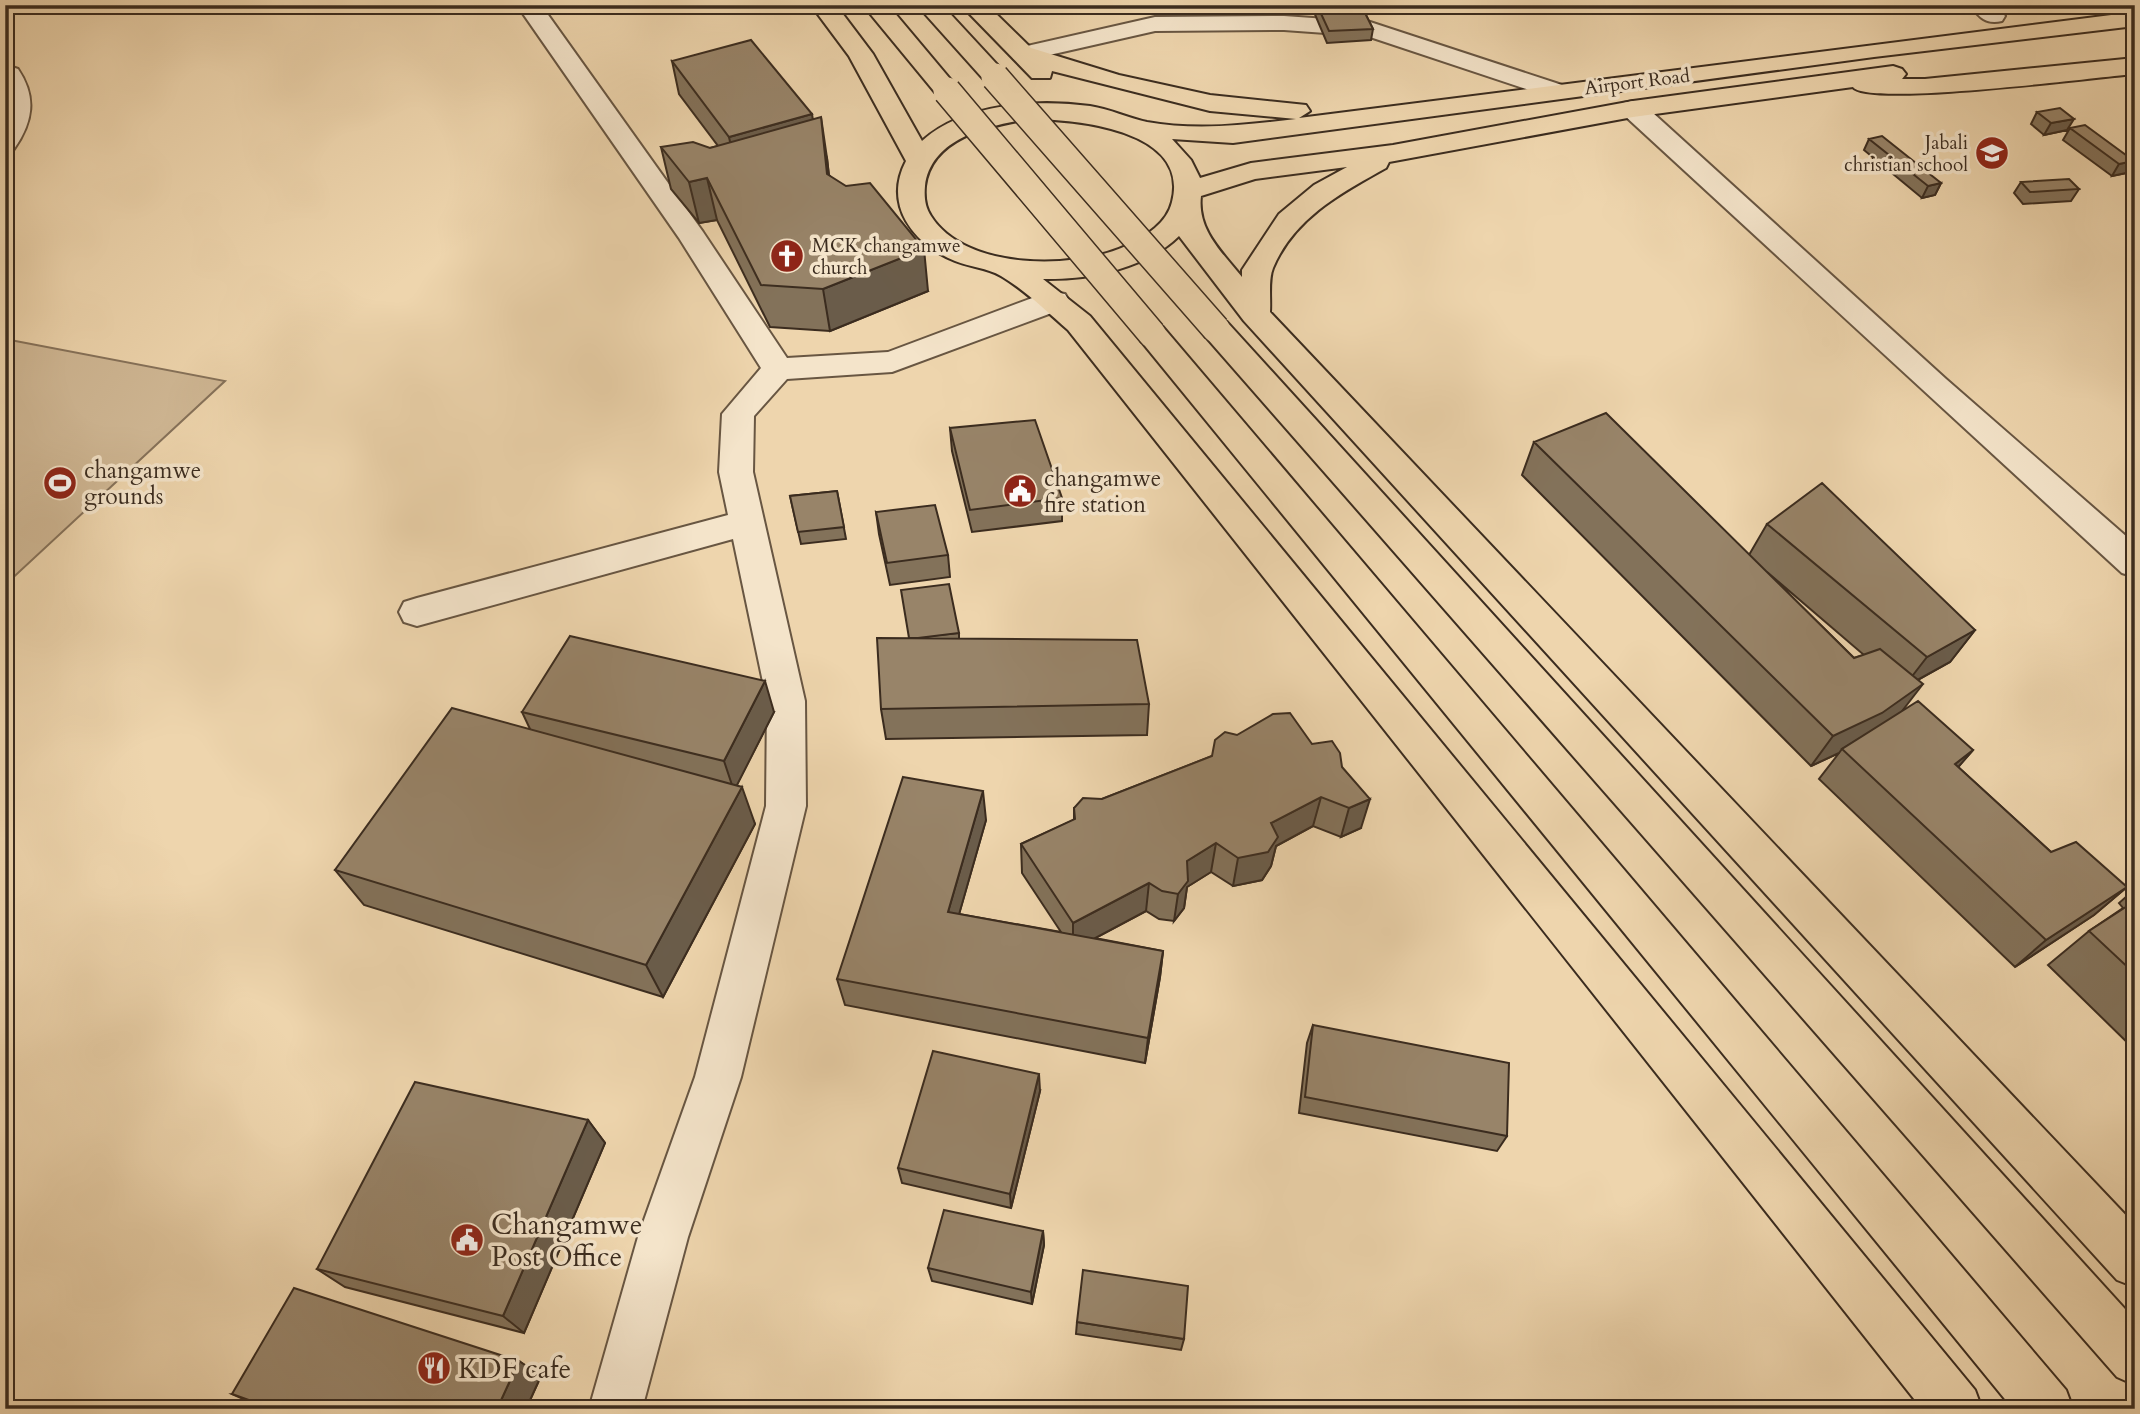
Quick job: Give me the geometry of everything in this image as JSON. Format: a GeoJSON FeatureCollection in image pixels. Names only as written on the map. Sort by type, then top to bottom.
{"type":"FeatureCollection","features":[{"type":"Feature","properties":{"kind":"main road"},"geometry":{"type":"LineString","coordinates":[[823,5],[861,54],[919,160]]}},
{"type":"Feature","properties":{"kind":"main road"},"geometry":{"type":"LineString","coordinates":[[875,5],[1513,764],[2047,1409]]}},
{"type":"Feature","properties":{"kind":"main road"},"geometry":{"type":"LineString","coordinates":[[929,5],[2135,1359]]}},
{"type":"Feature","properties":{"kind":"main road"},"geometry":{"type":"LineString","coordinates":[[973,5],[993,15],[1023,54],[1054,86],[1099,116]]}},
{"type":"Feature","properties":{"kind":"main road"},"geometry":{"type":"LineString","coordinates":[[1874,50],[1926,25],[1987,11],[2090,5]]}},
{"type":"Feature","properties":{"kind":"main road","name":"Airport Road"},"geometry":{"type":"LineString","coordinates":[[1139,129],[1233,135],[1874,50],[2135,19]]}},
{"type":"Feature","properties":{"kind":"main road","name":"Airport Road"},"geometry":{"type":"LineString","coordinates":[[1187,199],[1251,171],[1393,153],[1633,109],[2135,41]]}},
{"type":"Feature","properties":{"kind":"main road"},"geometry":{"type":"LineString","coordinates":[[1023,54],[1113,81],[1210,103],[1361,118]]}},
{"type":"Feature","properties":{"kind":"main road"},"geometry":{"type":"LineString","coordinates":[[1813,85],[1925,87],[2135,66]]}},
{"type":"Feature","properties":{"kind":"main road"},"geometry":{"type":"LineString","coordinates":[[1187,199],[1172,227],[1151,245],[1122,259],[1086,268],[1048,271],[1010,268],[974,258],[943,244],[922,224],[910,203],[909,181],[919,160],[946,137],[994,117],[1028,111],[1064,111],[1099,116],[1139,129],[1160,142],[1175,157],[1185,173],[1191,232],[1218,271],[1255,314],[2135,1262]]}},
{"type":"Feature","properties":{"kind":"main road"},"geometry":{"type":"LineString","coordinates":[[1255,314],[1257,270],[1289,220],[1324,191],[1393,153]]}},
{"type":"Feature","properties":{"kind":"main road"},"geometry":{"type":"LineString","coordinates":[[1010,268],[1079,323],[1956,1409]]}},
{"type":"Feature","properties":{"kind":"street"},"geometry":{"type":"LineString","coordinates":[[529,5],[693,238],[778,369]]}},
{"type":"Feature","properties":{"kind":"street"},"geometry":{"type":"LineString","coordinates":[[1023,54],[1155,24],[1284,23],[1370,29],[1556,91]]}},
{"type":"Feature","properties":{"kind":"street"},"geometry":{"type":"LineString","coordinates":[[5,144],[16,130],[20,104],[9,74]]}},
{"type":"Feature","properties":{"kind":"street"},"geometry":{"type":"LineString","coordinates":[[1633,109],[2084,522],[2135,564]]}},
{"type":"Feature","properties":{"kind":"street"},"geometry":{"type":"LineString","coordinates":[[615,1409],[663,1237],[718,1077],[786,806],[786,701],[736,472],[738,414],[778,369],[892,362],[1054,301]]}},
{"type":"Feature","properties":{"kind":"street"},"geometry":{"type":"LineString","coordinates":[[417,612],[747,523]]}},
{"type":"Feature","properties":{"kind":"shaded area","name":"changamwe grounds"},"geometry":{"type":"Polygon","coordinates":[[[5,339],[225,381],[5,585],[5,339]]]}},
{"type":"Feature","properties":{"kind":"building"},"geometry":{"type":"Polygon","coordinates":[[[1317,5],[1361,5],[1373,29],[1329,31],[1317,5]]]}},
{"type":"Feature","properties":{"kind":"building"},"geometry":{"type":"Polygon","coordinates":[[[751,40],[812,114],[729,137],[672,61],[751,40]]]}},
{"type":"Feature","properties":{"kind":"building"},"geometry":{"type":"Polygon","coordinates":[[[2060,108],[2074,119],[2051,123],[2037,112],[2060,108]]]}},
{"type":"Feature","properties":{"kind":"building"},"geometry":{"type":"Polygon","coordinates":[[[821,117],[827,174],[846,186],[870,183],[924,249],[823,289],[761,285],[707,178],[689,182],[661,147],[693,142],[710,148],[821,117]]]}},
{"type":"Feature","properties":{"kind":"building"},"geometry":{"type":"Polygon","coordinates":[[[2085,125],[2134,161],[2119,164],[2070,128],[2085,125]]]}},
{"type":"Feature","properties":{"kind":"building"},"geometry":{"type":"Polygon","coordinates":[[[1882,136],[1941,183],[1928,186],[1869,139],[1882,136]]]}},
{"type":"Feature","properties":{"kind":"building"},"geometry":{"type":"Polygon","coordinates":[[[2069,179],[2079,189],[2030,192],[2021,182],[2069,179]]]}},
{"type":"Feature","properties":{"kind":"building"},"geometry":{"type":"Polygon","coordinates":[[[1606,413],[1854,658],[1880,649],[1923,684],[1882,713],[1833,736],[1534,442],[1606,413]]]}},
{"type":"Feature","properties":{"kind":"building"},"geometry":{"type":"Polygon","coordinates":[[[1035,420],[1062,498],[970,510],[950,428],[1035,420]]]}},
{"type":"Feature","properties":{"kind":"building"},"geometry":{"type":"Polygon","coordinates":[[[1822,483],[1975,630],[1927,657],[1767,524],[1822,483]]]}},
{"type":"Feature","properties":{"kind":"building"},"geometry":{"type":"Polygon","coordinates":[[[837,491],[844,527],[798,532],[790,496],[837,491]]]}},
{"type":"Feature","properties":{"kind":"building"},"geometry":{"type":"Polygon","coordinates":[[[935,505],[948,555],[887,563],[876,512],[935,505]]]}},
{"type":"Feature","properties":{"kind":"building"},"geometry":{"type":"Polygon","coordinates":[[[949,584],[959,633],[909,638],[901,590],[949,584]]]}},
{"type":"Feature","properties":{"kind":"building"},"geometry":{"type":"Polygon","coordinates":[[[570,636],[765,681],[724,761],[522,712],[570,636]]]}},
{"type":"Feature","properties":{"kind":"building"},"geometry":{"type":"Polygon","coordinates":[[[877,638],[1137,640],[1149,704],[881,709],[877,638]]]}},
{"type":"Feature","properties":{"kind":"building"},"geometry":{"type":"Polygon","coordinates":[[[1918,701],[1973,750],[1955,764],[2051,852],[2076,842],[2127,887],[2046,940],[1842,749],[1918,701]]]}},
{"type":"Feature","properties":{"kind":"building"},"geometry":{"type":"Polygon","coordinates":[[[452,708],[742,787],[646,965],[335,870],[452,708]]]}},
{"type":"Feature","properties":{"kind":"building"},"geometry":{"type":"Polygon","coordinates":[[[1290,713],[1312,744],[1332,741],[1340,753],[1342,767],[1370,799],[1349,808],[1321,797],[1271,823],[1278,837],[1268,852],[1238,858],[1216,843],[1187,861],[1188,881],[1178,894],[1162,891],[1149,883],[1073,923],[1021,844],[1075,819],[1074,808],[1083,798],[1102,799],[1212,756],[1215,740],[1225,732],[1237,735],[1273,714],[1290,713]]]}},
{"type":"Feature","properties":{"kind":"building"},"geometry":{"type":"Polygon","coordinates":[[[903,777],[983,791],[948,912],[1163,951],[1148,1038],[837,979],[903,777]]]}},
{"type":"Feature","properties":{"kind":"building"},"geometry":{"type":"Polygon","coordinates":[[[2135,901],[2135,974],[2089,931],[2135,901]]]}},
{"type":"Feature","properties":{"kind":"building"},"geometry":{"type":"Polygon","coordinates":[[[1313,1025],[1509,1063],[1507,1136],[1305,1097],[1313,1025]]]}},
{"type":"Feature","properties":{"kind":"building"},"geometry":{"type":"Polygon","coordinates":[[[933,1051],[1039,1074],[1010,1194],[898,1168],[933,1051]]]}},
{"type":"Feature","properties":{"kind":"building"},"geometry":{"type":"Polygon","coordinates":[[[415,1082],[588,1120],[503,1316],[317,1269],[415,1082]]]}},
{"type":"Feature","properties":{"kind":"building"},"geometry":{"type":"Polygon","coordinates":[[[944,1210],[1043,1231],[1031,1292],[928,1268],[944,1210]]]}},
{"type":"Feature","properties":{"kind":"building"},"geometry":{"type":"Polygon","coordinates":[[[1083,1270],[1188,1286],[1184,1339],[1077,1322],[1083,1270]]]}},
{"type":"Feature","properties":{"kind":"building"},"geometry":{"type":"Polygon","coordinates":[[[294,1288],[519,1361],[497,1409],[274,1409],[232,1394],[294,1288]]]}},
{"type":"Feature","properties":{"kind":"place","name":"Jabali christian school"},"geometry":{"type":"Point","coordinates":[1992,153]}},
{"type":"Feature","properties":{"kind":"place","name":"MCK changamwe church"},"geometry":{"type":"Point","coordinates":[787,256]}},
{"type":"Feature","properties":{"kind":"place","name":"changamwe grounds"},"geometry":{"type":"Point","coordinates":[60,483]}},
{"type":"Feature","properties":{"kind":"place","name":"changamwe fire station"},"geometry":{"type":"Point","coordinates":[1020,491]}},
{"type":"Feature","properties":{"kind":"place","name":"Changamwe Post Office"},"geometry":{"type":"Point","coordinates":[467,1240]}},
{"type":"Feature","properties":{"kind":"place","name":"KDF cafe"},"geometry":{"type":"Point","coordinates":[434,1368]}}]}
